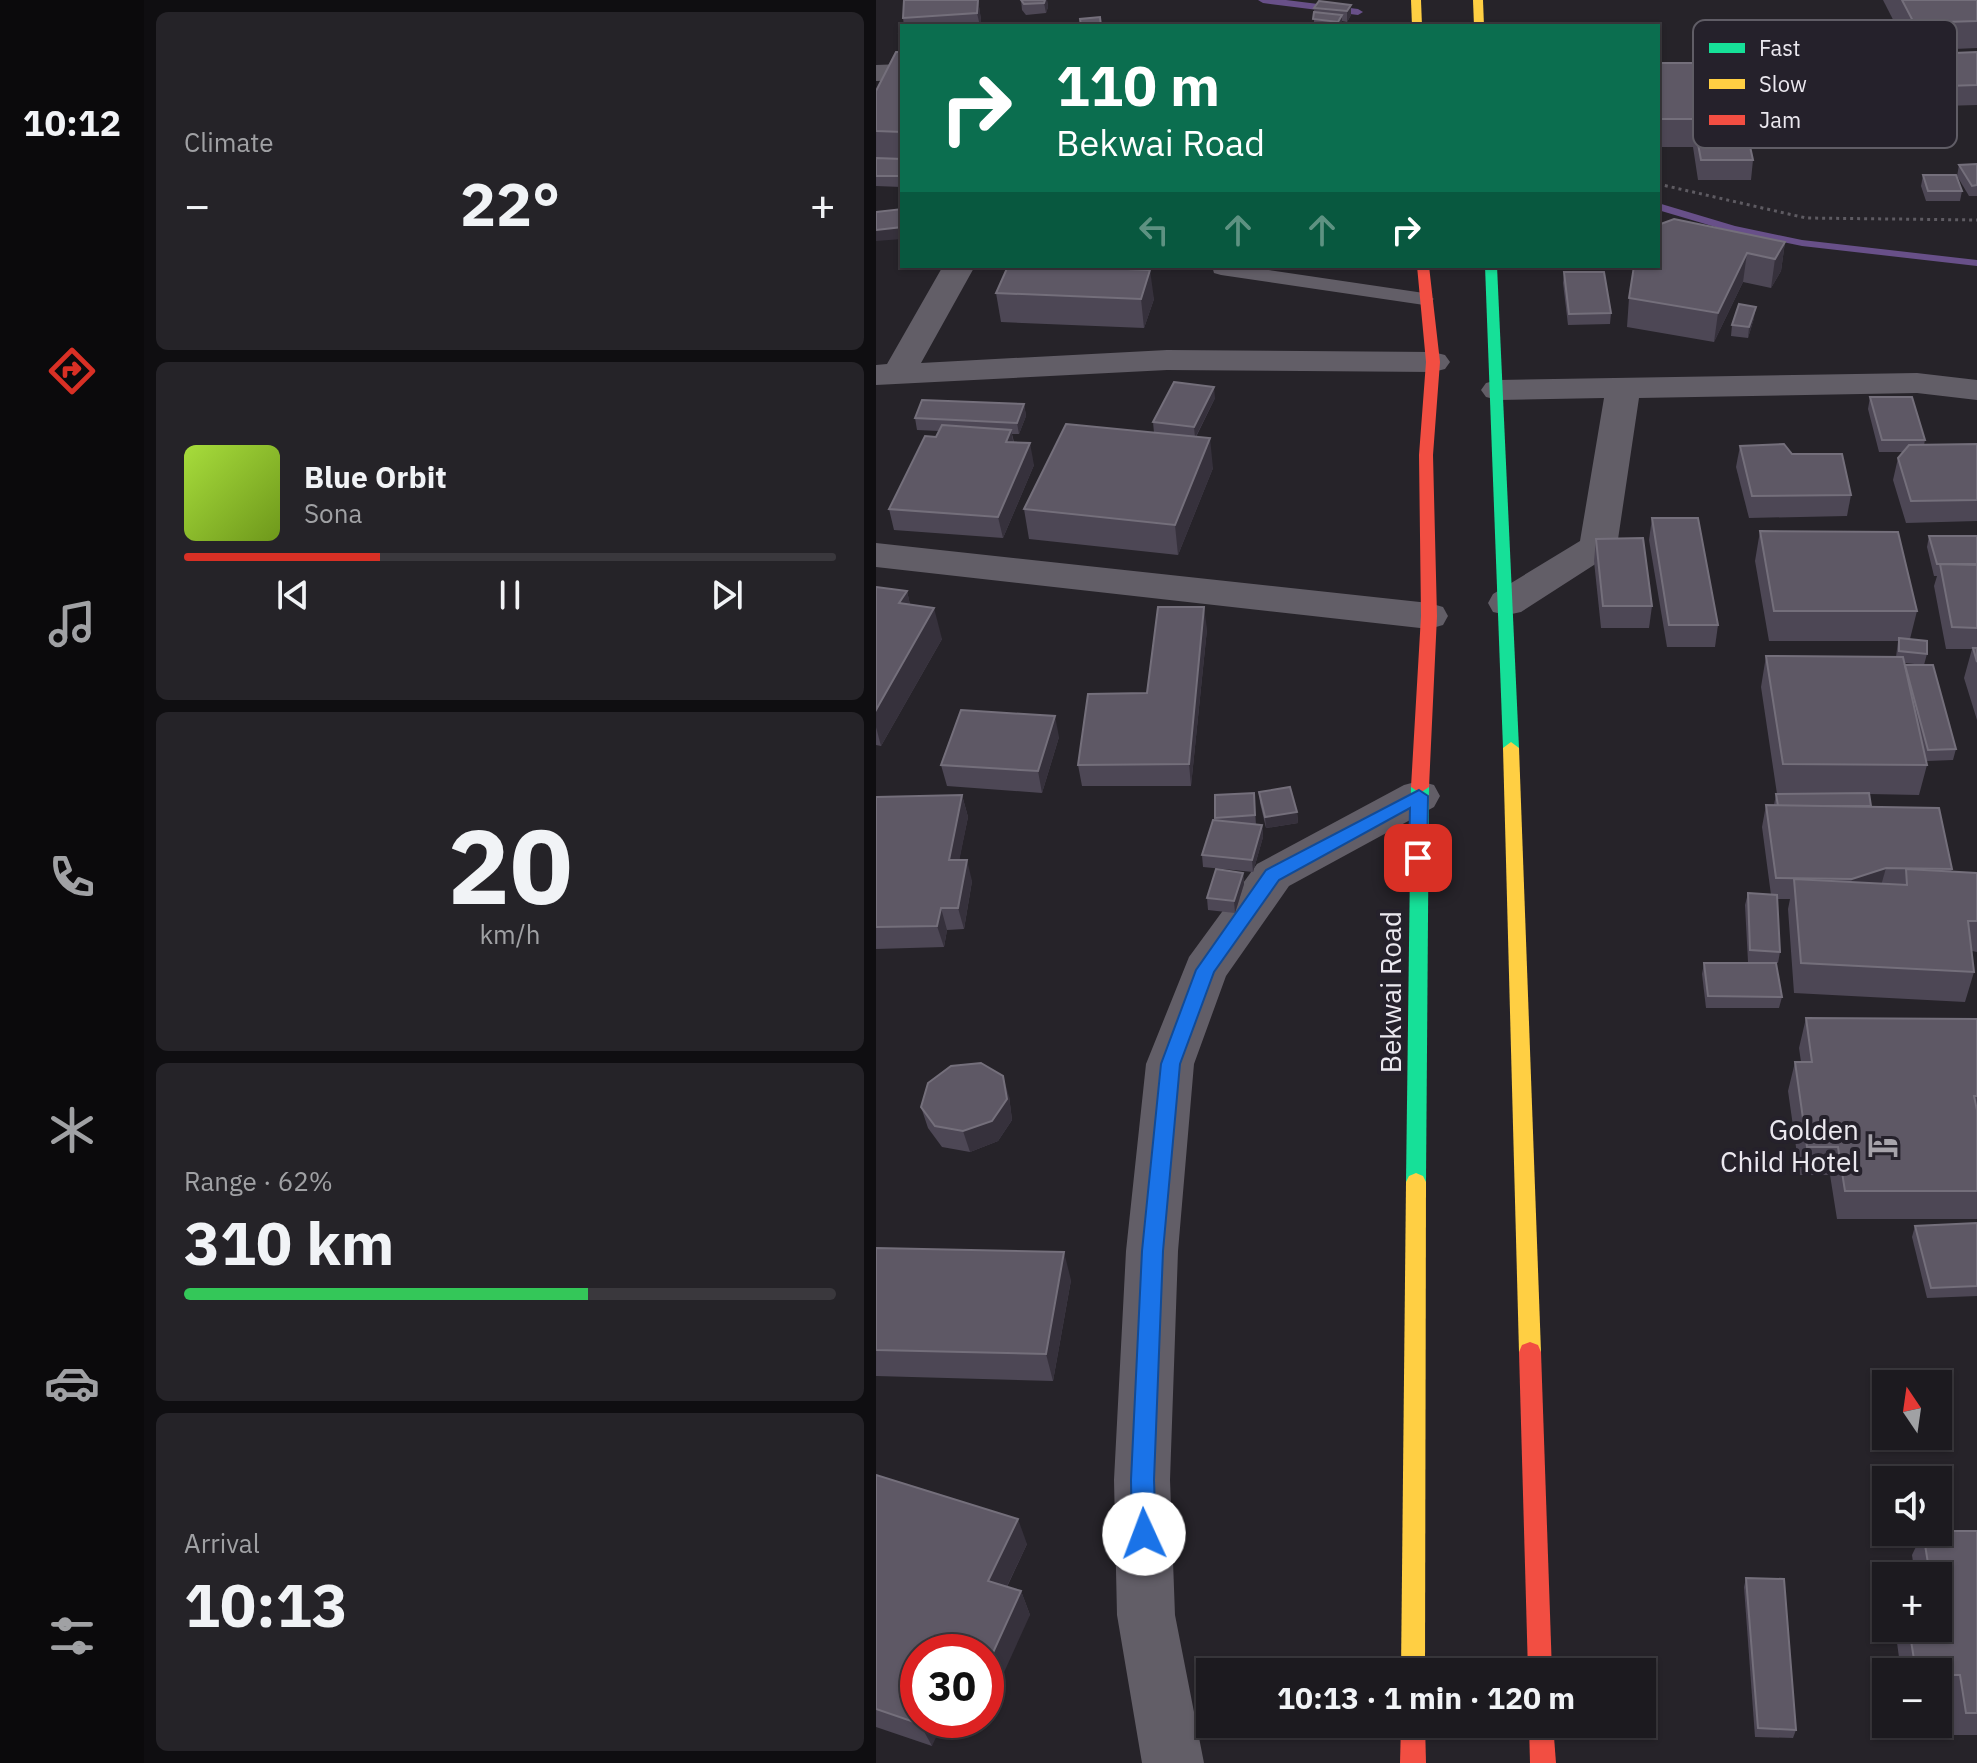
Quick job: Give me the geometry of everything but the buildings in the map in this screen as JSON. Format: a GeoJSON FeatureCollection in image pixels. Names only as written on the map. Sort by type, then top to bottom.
{"type":"FeatureCollection","features":[{"type":"Feature","properties":{"kind":"highway"},"geometry":{"type":"LineString","coordinates":[[1416,0],[1417,24]]}},
{"type":"Feature","properties":{"kind":"highway"},"geometry":{"type":"LineString","coordinates":[[1478,0],[1479,24]]}},
{"type":"Feature","properties":{"kind":"highway","name":"Bekwai Road"},"geometry":{"type":"LineString","coordinates":[[1413,1658],[1419,796],[1429,616],[1426,455],[1433,362],[1423,268]]}},
{"type":"Feature","properties":{"kind":"highway"},"geometry":{"type":"LineString","coordinates":[[1491,268],[1507,603],[1540,1658]]}},
{"type":"Feature","properties":{"kind":"highway"},"geometry":{"type":"LineString","coordinates":[[1413,1738],[1413,1763]]}},
{"type":"Feature","properties":{"kind":"highway"},"geometry":{"type":"LineString","coordinates":[[1542,1738],[1543,1763]]}},
{"type":"Feature","properties":{"kind":"street"},"geometry":{"type":"LineString","coordinates":[[876,73],[900,72]]}},
{"type":"Feature","properties":{"kind":"street"},"geometry":{"type":"LineString","coordinates":[[888,374],[958,268]]}},
{"type":"Feature","properties":{"kind":"street"},"geometry":{"type":"LineString","coordinates":[[888,374],[1167,360],[1433,362]]}},
{"type":"Feature","properties":{"kind":"street"},"geometry":{"type":"LineString","coordinates":[[1498,390],[1917,383],[1977,390]]}},
{"type":"Feature","properties":{"kind":"street"},"geometry":{"type":"LineString","coordinates":[[1507,603],[1598,546],[1623,388]]}},
{"type":"Feature","properties":{"kind":"street"},"geometry":{"type":"LineString","coordinates":[[876,555],[1429,616]]}},
{"type":"Feature","properties":{"kind":"street"},"geometry":{"type":"LineString","coordinates":[[1173,1763],[1146,1615],[1142,1480],[1152,1251],[1170,1064],[1205,970],[1273,875],[1419,796]]}},
{"type":"Feature","properties":{"kind":"lane"},"geometry":{"type":"LineString","coordinates":[[1221,268],[1424,299]]}},
{"type":"Feature","properties":{"kind":"path"},"geometry":{"type":"LineString","coordinates":[[1660,184],[1806,218],[1977,220]]}},
{"type":"Feature","properties":{"kind":"waterway"},"geometry":{"type":"LineString","coordinates":[[1263,0],[1358,12]]}},
{"type":"Feature","properties":{"kind":"waterway"},"geometry":{"type":"LineString","coordinates":[[1660,207],[1733,229],[1802,243],[1977,263]]}},
{"type":"Feature","properties":{"kind":"traffic: fast"},"geometry":{"type":"LineString","coordinates":[[1491,268],[1511,748]]}},
{"type":"Feature","properties":{"kind":"traffic: fast"},"geometry":{"type":"LineString","coordinates":[[1416,1182],[1420,787]]}},
{"type":"Feature","properties":{"kind":"traffic: slow"},"geometry":{"type":"LineString","coordinates":[[1416,0],[1417,24]]}},
{"type":"Feature","properties":{"kind":"traffic: slow"},"geometry":{"type":"LineString","coordinates":[[1478,0],[1479,24]]}},
{"type":"Feature","properties":{"kind":"traffic: slow"},"geometry":{"type":"LineString","coordinates":[[1511,748],[1530,1352]]}},
{"type":"Feature","properties":{"kind":"traffic: slow"},"geometry":{"type":"LineString","coordinates":[[1413,1658],[1416,1182]]}},
{"type":"Feature","properties":{"kind":"traffic: jam"},"geometry":{"type":"LineString","coordinates":[[1420,787],[1429,616],[1426,455],[1433,362],[1423,268]]}},
{"type":"Feature","properties":{"kind":"traffic: jam"},"geometry":{"type":"LineString","coordinates":[[1530,1352],[1540,1658]]}},
{"type":"Feature","properties":{"kind":"traffic: jam"},"geometry":{"type":"LineString","coordinates":[[1413,1738],[1413,1763]]}},
{"type":"Feature","properties":{"kind":"traffic: jam"},"geometry":{"type":"LineString","coordinates":[[1542,1738],[1543,1763]]}},
{"type":"Feature","properties":{"kind":"place","name":"Golden Child Hotel"},"geometry":{"type":"Point","coordinates":[1883,1145]}},
{"type":"Feature","properties":{"kind":"route"},"geometry":{"type":"LineString","coordinates":[[1144,1534],[1142,1480],[1152,1251],[1170,1064],[1205,970],[1273,875],[1419,796],[1418,858]]}}]}
